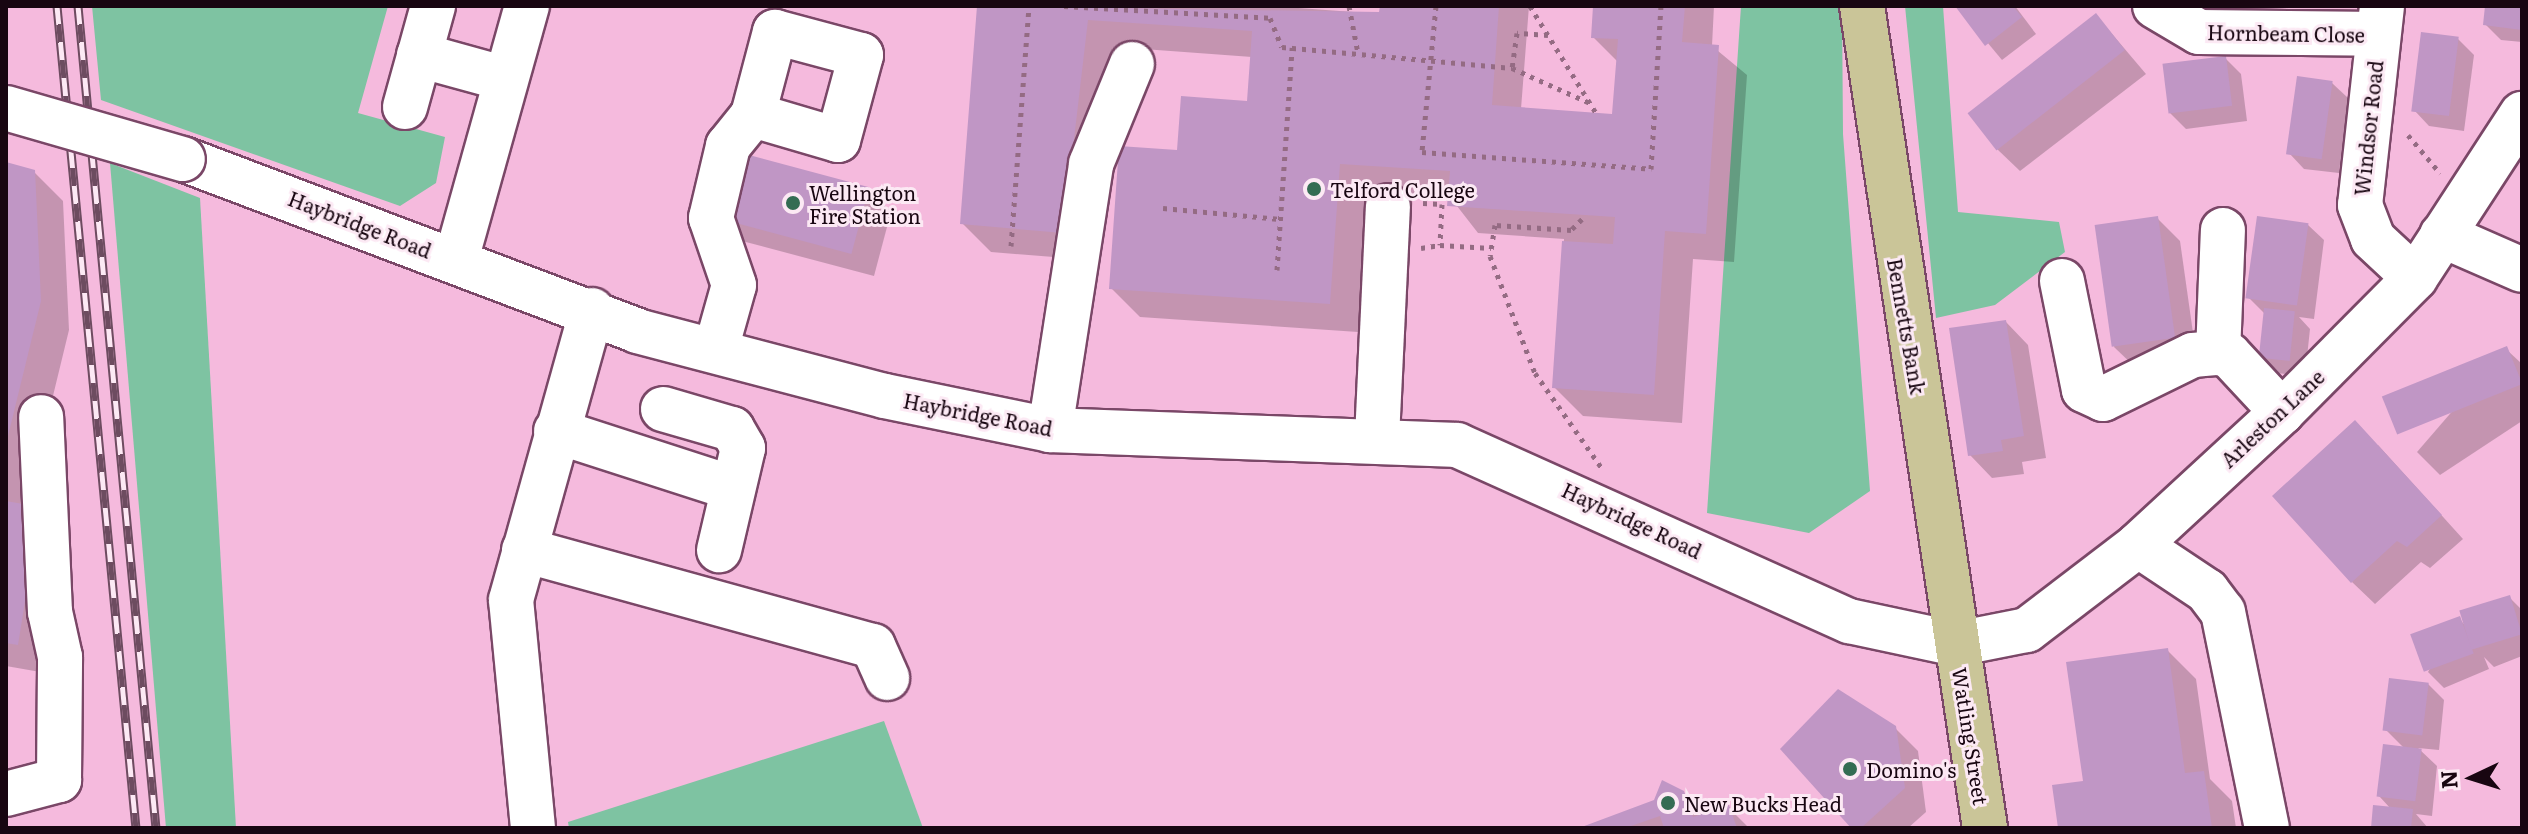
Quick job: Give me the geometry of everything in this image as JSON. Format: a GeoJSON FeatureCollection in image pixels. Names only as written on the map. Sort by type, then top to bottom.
{"type":"FeatureCollection","features":[{"type":"Feature","properties":{"kind":"main road","name":"Bennetts Bank"},"geometry":{"type":"LineString","coordinates":[[1862,6],[1956,644]]}},
{"type":"Feature","properties":{"kind":"main road","name":"Watling Street"},"geometry":{"type":"LineString","coordinates":[[1956,644],[1985,828]]}},
{"type":"Feature","properties":{"kind":"street"},"geometry":{"type":"LineString","coordinates":[[405,107],[433,6]]}},
{"type":"Feature","properties":{"kind":"street"},"geometry":{"type":"LineString","coordinates":[[456,260],[527,6]]}},
{"type":"Feature","properties":{"kind":"street","name":"Hornbeam Close"},"geometry":{"type":"LineString","coordinates":[[2155,6],[2199,32],[2380,20]]}},
{"type":"Feature","properties":{"kind":"street","name":"Windsor Road"},"geometry":{"type":"LineString","coordinates":[[2380,20],[2360,205],[2373,239],[2415,278]]}},
{"type":"Feature","properties":{"kind":"street"},"geometry":{"type":"LineString","coordinates":[[419,55],[506,79]]}},
{"type":"Feature","properties":{"kind":"street"},"geometry":{"type":"LineString","coordinates":[[1050,430],[1091,164],[1132,64]]}},
{"type":"Feature","properties":{"kind":"street","name":"Haybridge Road"},"geometry":{"type":"LineString","coordinates":[[6,108],[183,159],[595,312],[637,331],[712,348],[885,396],[1050,430],[1377,438],[1457,445],[1612,511],[1849,621],[1956,644]]}},
{"type":"Feature","properties":{"kind":"street","name":"Arleston Lane"},"geometry":{"type":"LineString","coordinates":[[1956,644],[2027,630],[2138,545],[2282,412],[2415,278],[2522,114]]}},
{"type":"Feature","properties":{"kind":"street"},"geometry":{"type":"LineString","coordinates":[[712,348],[734,285],[711,218],[728,146],[753,115]]}},
{"type":"Feature","properties":{"kind":"street"},"geometry":{"type":"LineString","coordinates":[[1377,438],[1400,204]]}},
{"type":"Feature","properties":{"kind":"street"},"geometry":{"type":"LineString","coordinates":[[2453,218],[2522,270]]}},
{"type":"Feature","properties":{"kind":"street"},"geometry":{"type":"LineString","coordinates":[[2218,353],[2223,230]]}},
{"type":"Feature","properties":{"kind":"street"},"geometry":{"type":"LineString","coordinates":[[2062,281],[2078,379],[2103,399],[2193,355],[2218,353],[2229,355],[2282,412]]}},
{"type":"Feature","properties":{"kind":"street"},"geometry":{"type":"LineString","coordinates":[[533,828],[511,600],[556,431],[595,312]]}},
{"type":"Feature","properties":{"kind":"street"},"geometry":{"type":"LineString","coordinates":[[663,409],[732,429],[743,448],[719,550]]}},
{"type":"Feature","properties":{"kind":"street"},"geometry":{"type":"LineString","coordinates":[[6,794],[59,780],[60,657],[50,612],[41,417]]}},
{"type":"Feature","properties":{"kind":"street"},"geometry":{"type":"LineString","coordinates":[[556,431],[732,488]]}},
{"type":"Feature","properties":{"kind":"street"},"geometry":{"type":"LineString","coordinates":[[2138,545],[2207,591],[2223,612],[2267,828]]}},
{"type":"Feature","properties":{"kind":"street"},"geometry":{"type":"LineString","coordinates":[[524,550],[873,646],[887,678]]}},
{"type":"Feature","properties":{"kind":"path"},"geometry":{"type":"LineString","coordinates":[[1011,246],[1029,6]]}},
{"type":"Feature","properties":{"kind":"path"},"geometry":{"type":"LineString","coordinates":[[1064,6],[1270,18],[1282,47],[1512,68],[1590,103]]}},
{"type":"Feature","properties":{"kind":"path"},"geometry":{"type":"LineString","coordinates":[[1349,6],[1358,53]]}},
{"type":"Feature","properties":{"kind":"path"},"geometry":{"type":"LineString","coordinates":[[1436,6],[1422,152],[1651,169],[1661,6]]}},
{"type":"Feature","properties":{"kind":"path"},"geometry":{"type":"LineString","coordinates":[[1530,6],[1596,113]]}},
{"type":"Feature","properties":{"kind":"path"},"geometry":{"type":"LineString","coordinates":[[1512,68],[1517,33],[1548,35]]}},
{"type":"Feature","properties":{"kind":"path"},"geometry":{"type":"LineString","coordinates":[[1277,270],[1292,48]]}},
{"type":"Feature","properties":{"kind":"path"},"geometry":{"type":"LineString","coordinates":[[2372,93],[2453,218]]}},
{"type":"Feature","properties":{"kind":"path"},"geometry":{"type":"LineString","coordinates":[[1400,204],[1442,204],[1440,245]]}},
{"type":"Feature","properties":{"kind":"path"},"geometry":{"type":"LineString","coordinates":[[1163,208],[1280,219]]}},
{"type":"Feature","properties":{"kind":"path"},"geometry":{"type":"LineString","coordinates":[[1582,219],[1571,230],[1495,225],[1491,248],[1535,373],[1590,442],[1612,511]]}},
{"type":"Feature","properties":{"kind":"path"},"geometry":{"type":"LineString","coordinates":[[1418,248],[1440,245],[1491,248]]}},
{"type":"Feature","properties":{"kind":"green space"},"geometry":{"type":"Polygon","coordinates":[[[92,6],[388,6],[358,113],[445,137],[436,183],[400,206],[101,100],[92,6]]]}},
{"type":"Feature","properties":{"kind":"green space"},"geometry":{"type":"Polygon","coordinates":[[[1741,6],[1842,6],[1843,134],[1870,491],[1809,533],[1707,513],[1741,6]]]}},
{"type":"Feature","properties":{"kind":"green space"},"geometry":{"type":"Polygon","coordinates":[[[1905,6],[1943,6],[1958,212],[2059,222],[2065,252],[1995,305],[1936,318],[1905,6]]]}},
{"type":"Feature","properties":{"kind":"green space"},"geometry":{"type":"Polygon","coordinates":[[[110,163],[200,198],[236,828],[166,828],[110,163]]]}},
{"type":"Feature","properties":{"kind":"green space"},"geometry":{"type":"Polygon","coordinates":[[[884,721],[923,828],[569,828],[568,822],[884,721]]]}},
{"type":"Feature","properties":{"kind":"building"},"geometry":{"type":"Polygon","coordinates":[[[977,6],[1379,12],[1380,6],[1499,6],[1492,105],[1612,114],[1618,39],[1591,38],[1593,6],[1685,6],[1682,42],[1719,45],[1706,234],[1665,231],[1654,395],[1552,388],[1562,241],[1613,244],[1615,217],[1447,206],[1450,171],[1340,164],[1330,304],[1109,289],[1119,146],[1177,150],[1181,96],[1247,101],[1252,31],[1088,20],[1063,233],[960,224],[977,6]]]}},
{"type":"Feature","properties":{"kind":"building"},"geometry":{"type":"Polygon","coordinates":[[[1955,6],[2013,6],[2022,17],[1985,46],[1955,6]]]}},
{"type":"Feature","properties":{"kind":"building"},"geometry":{"type":"Polygon","coordinates":[[[2485,6],[2522,6],[2522,30],[2483,25],[2485,6]]]}},
{"type":"Feature","properties":{"kind":"building"},"geometry":{"type":"Polygon","coordinates":[[[2096,13],[2125,50],[1996,150],[1968,113],[2096,13]]]}},
{"type":"Feature","properties":{"kind":"building"},"geometry":{"type":"Polygon","coordinates":[[[2421,32],[2459,37],[2449,116],[2411,111],[2421,32]]]}},
{"type":"Feature","properties":{"kind":"building"},"geometry":{"type":"Polygon","coordinates":[[[2226,56],[2232,106],[2169,113],[2162,64],[2226,56]]]}},
{"type":"Feature","properties":{"kind":"building"},"geometry":{"type":"Polygon","coordinates":[[[2297,76],[2333,81],[2322,159],[2286,154],[2297,76]]]}},
{"type":"Feature","properties":{"kind":"building","name":"Wellington Fire Station"},"geometry":{"type":"Polygon","coordinates":[[[734,151],[869,187],[851,254],[716,218],[734,151]]]}},
{"type":"Feature","properties":{"kind":"building"},"geometry":{"type":"Polygon","coordinates":[[[6,162],[35,170],[41,301],[7,440],[6,162]]]}},
{"type":"Feature","properties":{"kind":"building"},"geometry":{"type":"Polygon","coordinates":[[[2158,216],[2175,338],[2112,347],[2095,225],[2158,216]]]}},
{"type":"Feature","properties":{"kind":"building"},"geometry":{"type":"Polygon","coordinates":[[[2257,216],[2308,223],[2297,305],[2245,298],[2257,216]]]}},
{"type":"Feature","properties":{"kind":"building"},"geometry":{"type":"Polygon","coordinates":[[[2264,308],[2295,311],[2290,361],[2259,358],[2264,308]]]}},
{"type":"Feature","properties":{"kind":"building"},"geometry":{"type":"Polygon","coordinates":[[[2006,320],[2024,436],[2001,440],[2003,451],[1968,456],[1949,328],[2006,320]]]}},
{"type":"Feature","properties":{"kind":"building"},"geometry":{"type":"Polygon","coordinates":[[[2507,346],[2522,384],[2397,435],[2382,397],[2507,346]]]}},
{"type":"Feature","properties":{"kind":"building"},"geometry":{"type":"Polygon","coordinates":[[[2355,420],[2442,515],[2407,547],[2397,541],[2351,583],[2272,496],[2355,420]]]}},
{"type":"Feature","properties":{"kind":"building"},"geometry":{"type":"Polygon","coordinates":[[[6,501],[40,507],[18,645],[6,643],[6,501]]]}},
{"type":"Feature","properties":{"kind":"building"},"geometry":{"type":"Polygon","coordinates":[[[2510,595],[2522,634],[2471,650],[2459,610],[2510,595]]]}},
{"type":"Feature","properties":{"kind":"building"},"geometry":{"type":"Polygon","coordinates":[[[2460,616],[2474,654],[2424,672],[2410,634],[2460,616]]]}},
{"type":"Feature","properties":{"kind":"building"},"geometry":{"type":"Polygon","coordinates":[[[2168,648],[2185,773],[2204,771],[2212,828],[2058,828],[2052,785],[2083,781],[2066,662],[2168,648]]]}},
{"type":"Feature","properties":{"kind":"building"},"geometry":{"type":"Polygon","coordinates":[[[2389,678],[2429,683],[2422,735],[2383,731],[2389,678]]]}},
{"type":"Feature","properties":{"kind":"building","name":"Domino's"},"geometry":{"type":"Polygon","coordinates":[[[1838,689],[1896,726],[1905,788],[1861,828],[1851,828],[1780,749],[1838,689]]]}},
{"type":"Feature","properties":{"kind":"building"},"geometry":{"type":"Polygon","coordinates":[[[2383,744],[2422,749],[2415,801],[2377,797],[2383,744]]]}},
{"type":"Feature","properties":{"kind":"building","name":"New Bucks Head"},"geometry":{"type":"Polygon","coordinates":[[[1662,780],[1684,791],[1693,817],[1729,805],[1737,828],[1664,828],[1660,816],[1625,828],[1579,828],[1654,800],[1662,780]]]}},
{"type":"Feature","properties":{"kind":"building"},"geometry":{"type":"Polygon","coordinates":[[[2373,805],[2413,809],[2411,828],[2371,828],[2373,805]]]}},
{"type":"Feature","properties":{"kind":"railway"},"geometry":{"type":"LineString","coordinates":[[57,6],[136,828]]}},
{"type":"Feature","properties":{"kind":"railway"},"geometry":{"type":"LineString","coordinates":[[78,6],[156,828]]}},
{"type":"Feature","properties":{"kind":"place","name":"Telford College"},"geometry":{"type":"Point","coordinates":[1314,189]}},
{"type":"Feature","properties":{"kind":"place","name":"Wellington Fire Station"},"geometry":{"type":"Point","coordinates":[793,203]}},
{"type":"Feature","properties":{"kind":"place","name":"Domino's"},"geometry":{"type":"Point","coordinates":[1850,769]}},
{"type":"Feature","properties":{"kind":"place","name":"New Bucks Head"},"geometry":{"type":"Point","coordinates":[1668,803]}}]}
